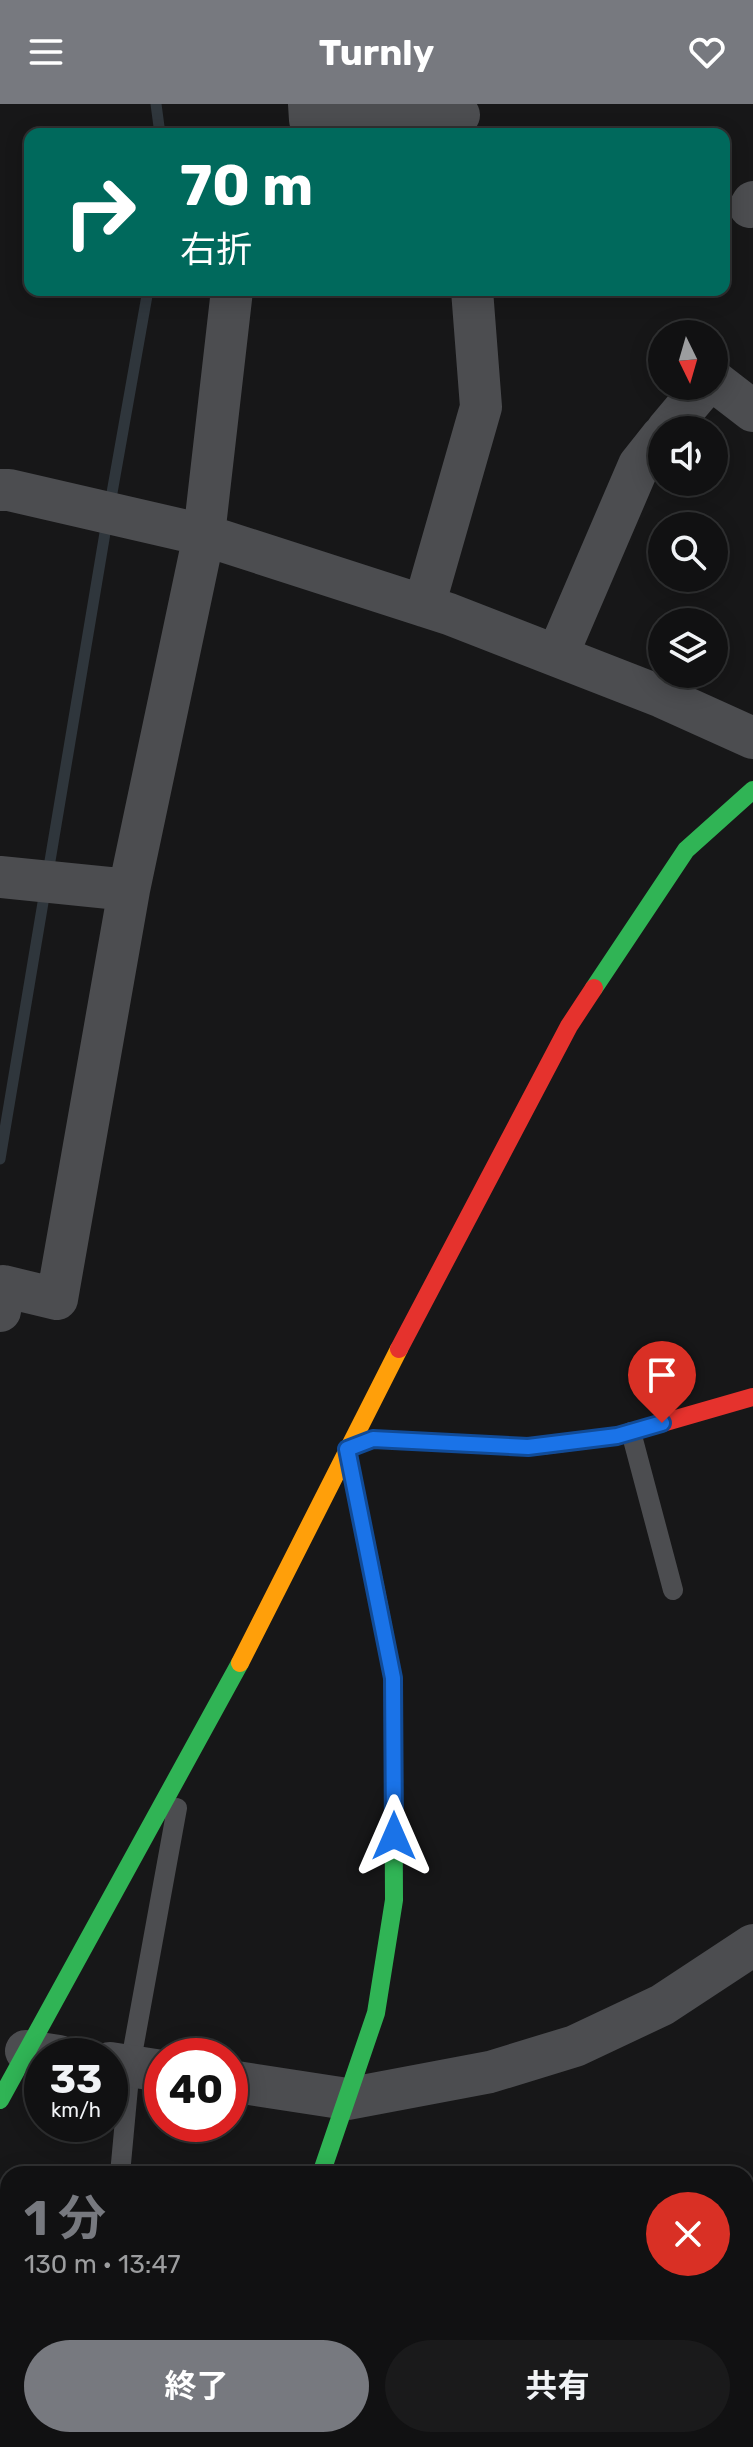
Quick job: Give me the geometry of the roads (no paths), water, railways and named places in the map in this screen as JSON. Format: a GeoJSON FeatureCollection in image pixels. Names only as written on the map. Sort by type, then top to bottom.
{"type":"FeatureCollection","features":[{"type":"Feature","properties":{"kind":"street"},"geometry":{"type":"LineString","coordinates":[[309,104],[310,120],[459,118]]}},
{"type":"Feature","properties":{"kind":"street"},"geometry":{"type":"LineString","coordinates":[[1,1294],[57,1299],[129,890],[204,535],[231,296]]}},
{"type":"Feature","properties":{"kind":"street"},"geometry":{"type":"LineString","coordinates":[[424,606],[481,407],[472,296]]}},
{"type":"Feature","properties":{"kind":"street"},"geometry":{"type":"LineString","coordinates":[[728,392],[753,411]]}},
{"type":"Feature","properties":{"kind":"street"},"geometry":{"type":"LineString","coordinates":[[679,416],[692,400]]}},
{"type":"Feature","properties":{"kind":"street"},"geometry":{"type":"LineString","coordinates":[[557,656],[639,465],[648,454]]}},
{"type":"Feature","properties":{"kind":"street"},"geometry":{"type":"LineString","coordinates":[[0,490],[25,493],[204,535],[424,606],[662,697],[753,738]]}},
{"type":"Feature","properties":{"kind":"street"},"geometry":{"type":"LineString","coordinates":[[50,2038],[187,1761],[257,1633],[347,1449],[569,1026],[686,850],[753,790]]}},
{"type":"Feature","properties":{"kind":"street"},"geometry":{"type":"LineString","coordinates":[[0,877],[129,890]]}},
{"type":"Feature","properties":{"kind":"street"},"geometry":{"type":"LineString","coordinates":[[347,1449],[373,1439],[528,1447],[631,1432],[753,1397]]}},
{"type":"Feature","properties":{"kind":"street"},"geometry":{"type":"LineString","coordinates":[[324,2166],[376,2013],[394,1900],[393,1678],[347,1449]]}},
{"type":"Feature","properties":{"kind":"street"},"geometry":{"type":"LineString","coordinates":[[248,2084],[347,2099],[490,2072],[575,2046],[662,2005],[753,1945]]}},
{"type":"Feature","properties":{"kind":"street"},"geometry":{"type":"LineString","coordinates":[[0,2100],[24,2074]]}},
{"type":"Feature","properties":{"kind":"lane"},"geometry":{"type":"LineString","coordinates":[[631,1432],[673,1590]]}},
{"type":"Feature","properties":{"kind":"lane"},"geometry":{"type":"LineString","coordinates":[[121,2166],[134,2067],[187,1761]]}},
{"type":"Feature","properties":{"kind":"waterway"},"geometry":{"type":"LineString","coordinates":[[156,104],[159,128]]}},
{"type":"Feature","properties":{"kind":"waterway"},"geometry":{"type":"LineString","coordinates":[[110,504],[147,296]]}},
{"type":"Feature","properties":{"kind":"waterway"},"geometry":{"type":"LineString","coordinates":[[0,1159],[107,521]]}}]}
